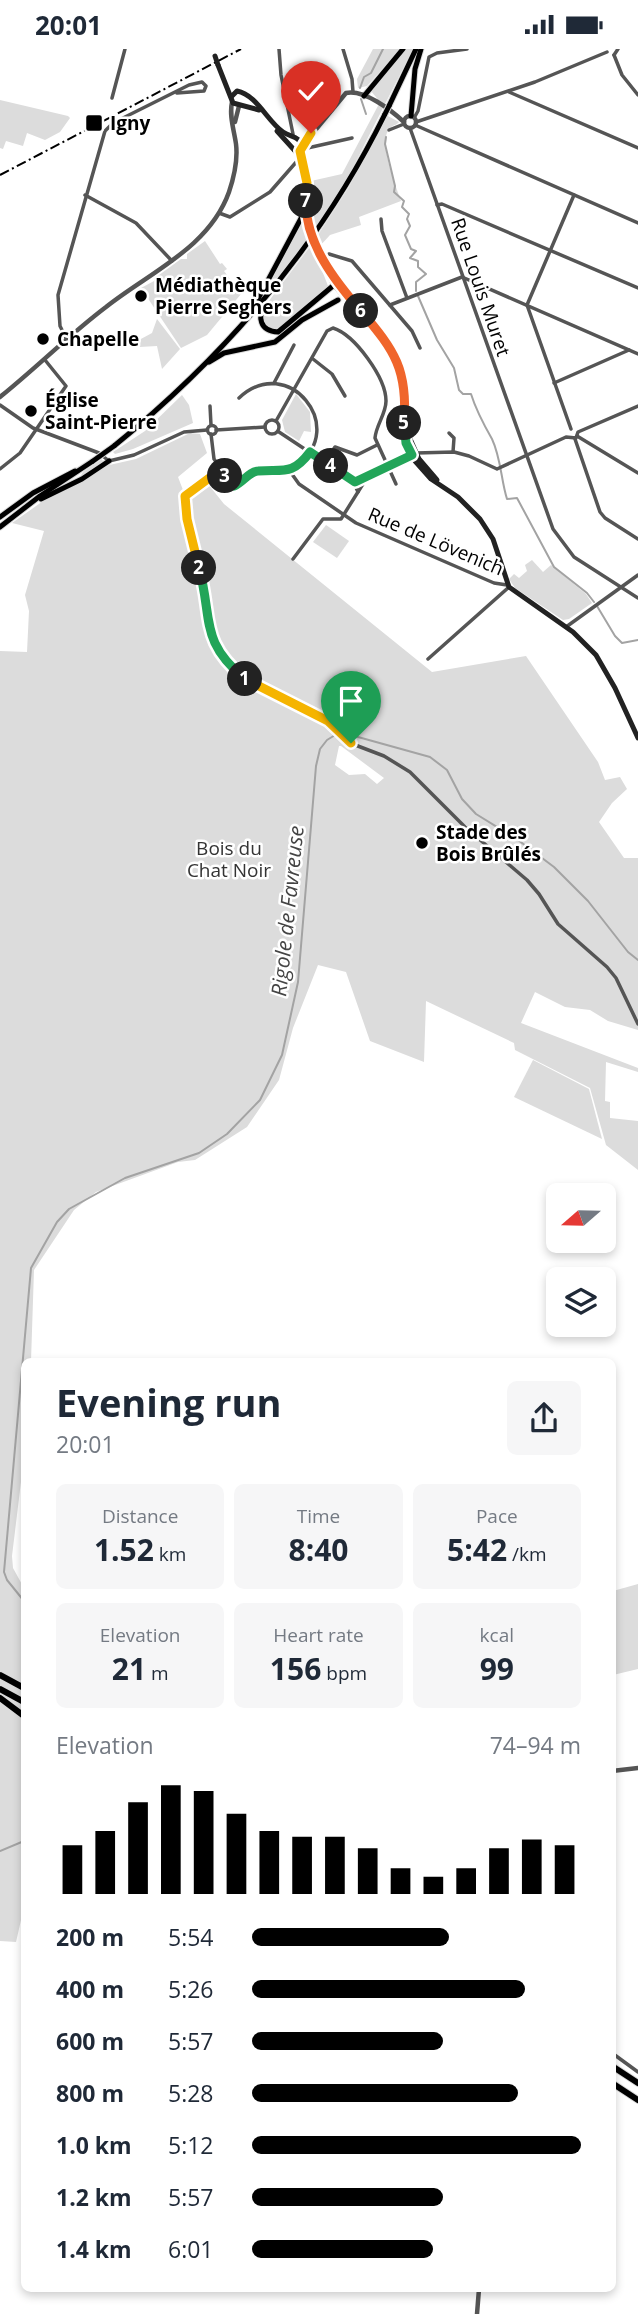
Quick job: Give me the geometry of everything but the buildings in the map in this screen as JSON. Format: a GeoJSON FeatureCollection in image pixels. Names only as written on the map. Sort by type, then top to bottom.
{"type":"FeatureCollection","features":[{"type":"Feature","properties":{"kind":"highway"},"geometry":{"type":"LineString","coordinates":[[0,1675],[21,1686]]}},
{"type":"Feature","properties":{"kind":"highway"},"geometry":{"type":"LineString","coordinates":[[0,1689],[21,1700]]}},
{"type":"Feature","properties":{"kind":"highway"},"geometry":{"type":"LineString","coordinates":[[0,1697],[21,1714]]}},
{"type":"Feature","properties":{"kind":"highway"},"geometry":{"type":"LineString","coordinates":[[616,2069],[638,2083]]}},
{"type":"Feature","properties":{"kind":"highway"},"geometry":{"type":"LineString","coordinates":[[616,2086],[638,2100]]}},
{"type":"Feature","properties":{"kind":"main road"},"geometry":{"type":"LineString","coordinates":[[212,49],[218,67],[240,106]]}},
{"type":"Feature","properties":{"kind":"main road"},"geometry":{"type":"LineString","coordinates":[[364,96],[403,49]]}},
{"type":"Feature","properties":{"kind":"main road"},"geometry":{"type":"LineString","coordinates":[[0,527],[114,446],[148,418],[264,299],[338,200],[419,49]]}},
{"type":"Feature","properties":{"kind":"main road"},"geometry":{"type":"LineString","coordinates":[[410,122],[419,49]]}},
{"type":"Feature","properties":{"kind":"main road"},"geometry":{"type":"LineString","coordinates":[[234,96],[242,92],[260,107],[281,131],[291,137],[300,149],[298,160],[303,168]]}},
{"type":"Feature","properties":{"kind":"main road"},"geometry":{"type":"LineString","coordinates":[[240,106],[246,97]]}},
{"type":"Feature","properties":{"kind":"main road"},"geometry":{"type":"LineString","coordinates":[[240,106],[259,110],[291,137],[300,149],[307,183],[306,209],[320,261],[340,297],[378,334]]}},
{"type":"Feature","properties":{"kind":"main road"},"geometry":{"type":"LineString","coordinates":[[249,316],[250,309],[306,209]]}},
{"type":"Feature","properties":{"kind":"main road"},"geometry":{"type":"LineString","coordinates":[[317,250],[394,357],[401,372],[406,395],[404,419],[414,454],[441,484],[473,510],[487,528],[508,586],[585,643],[605,670],[638,738]]}},
{"type":"Feature","properties":{"kind":"main road"},"geometry":{"type":"LineString","coordinates":[[264,299],[260,322],[267,330],[278,332],[334,285]]}},
{"type":"Feature","properties":{"kind":"main road"},"geometry":{"type":"LineString","coordinates":[[334,285],[342,287]]}},
{"type":"Feature","properties":{"kind":"main road"},"geometry":{"type":"LineString","coordinates":[[202,363],[223,353],[275,342],[302,320],[340,297],[342,287]]}},
{"type":"Feature","properties":{"kind":"main road"},"geometry":{"type":"LineString","coordinates":[[26,506],[82,479],[110,458]]}},
{"type":"Feature","properties":{"kind":"main road"},"geometry":{"type":"LineString","coordinates":[[0,517],[33,493],[93,461]]}},
{"type":"Feature","properties":{"kind":"street"},"geometry":{"type":"LineString","coordinates":[[112,98],[125,49]]}},
{"type":"Feature","properties":{"kind":"street"},"geometry":{"type":"LineString","coordinates":[[279,49],[291,137],[311,133]]}},
{"type":"Feature","properties":{"kind":"street"},"geometry":{"type":"LineString","coordinates":[[343,49],[353,92]]}},
{"type":"Feature","properties":{"kind":"street"},"geometry":{"type":"LineString","coordinates":[[410,122],[418,111],[429,57],[437,53],[467,49]]}},
{"type":"Feature","properties":{"kind":"street"},"geometry":{"type":"LineString","coordinates":[[614,55],[618,49]]}},
{"type":"Feature","properties":{"kind":"street"},"geometry":{"type":"LineString","coordinates":[[389,130],[509,92],[607,50],[614,55],[622,75],[638,95]]}},
{"type":"Feature","properties":{"kind":"street"},"geometry":{"type":"LineString","coordinates":[[67,340],[60,327],[58,295],[105,131],[113,123],[198,82],[206,86],[204,91],[177,93]]}},
{"type":"Feature","properties":{"kind":"street"},"geometry":{"type":"LineString","coordinates":[[300,149],[341,96],[353,92],[398,117],[638,223]]}},
{"type":"Feature","properties":{"kind":"street"},"geometry":{"type":"LineString","coordinates":[[509,92],[638,148]]}},
{"type":"Feature","properties":{"kind":"street"},"geometry":{"type":"LineString","coordinates":[[234,96],[231,112],[236,144]]}},
{"type":"Feature","properties":{"kind":"street"},"geometry":{"type":"LineString","coordinates":[[0,397],[107,306],[197,241],[219,212],[234,174],[235,119],[240,106]]}},
{"type":"Feature","properties":{"kind":"street","name":"Rue Louis Muret"},"geometry":{"type":"LineString","coordinates":[[410,122],[461,277],[549,520],[565,548],[584,564],[638,598]]}},
{"type":"Feature","properties":{"kind":"street"},"geometry":{"type":"LineString","coordinates":[[300,149],[352,138]]}},
{"type":"Feature","properties":{"kind":"street"},"geometry":{"type":"LineString","coordinates":[[219,212],[230,217],[266,194],[298,160]]}},
{"type":"Feature","properties":{"kind":"street"},"geometry":{"type":"LineString","coordinates":[[85,195],[136,223],[172,261]]}},
{"type":"Feature","properties":{"kind":"street"},"geometry":{"type":"LineString","coordinates":[[574,195],[527,306],[571,429],[576,436],[600,512],[638,539]]}},
{"type":"Feature","properties":{"kind":"street"},"geometry":{"type":"LineString","coordinates":[[437,205],[442,204],[638,288]]}},
{"type":"Feature","properties":{"kind":"street"},"geometry":{"type":"LineString","coordinates":[[381,219],[382,231],[407,298]]}},
{"type":"Feature","properties":{"kind":"street"},"geometry":{"type":"LineString","coordinates":[[329,254],[352,261],[412,331],[420,348]]}},
{"type":"Feature","properties":{"kind":"street"},"geometry":{"type":"LineString","coordinates":[[390,305],[461,277],[638,353]]}},
{"type":"Feature","properties":{"kind":"street"},"geometry":{"type":"LineString","coordinates":[[276,421],[331,328],[339,330],[359,348],[382,386],[386,405],[376,433],[377,445],[396,485]]}},
{"type":"Feature","properties":{"kind":"street"},"geometry":{"type":"LineString","coordinates":[[274,383],[294,345]]}},
{"type":"Feature","properties":{"kind":"street"},"geometry":{"type":"LineString","coordinates":[[554,383],[629,350]]}},
{"type":"Feature","properties":{"kind":"street"},"geometry":{"type":"LineString","coordinates":[[312,358],[332,375],[345,396]]}},
{"type":"Feature","properties":{"kind":"street"},"geometry":{"type":"LineString","coordinates":[[0,469],[20,453],[66,386],[45,360]]}},
{"type":"Feature","properties":{"kind":"street"},"geometry":{"type":"LineString","coordinates":[[210,406],[209,428],[213,456],[220,470],[234,486],[254,472],[274,473],[289,470],[310,452],[317,432],[315,417],[310,404],[294,389],[274,383],[255,387],[239,398]]}},
{"type":"Feature","properties":{"kind":"street"},"geometry":{"type":"LineString","coordinates":[[0,405],[37,429],[110,458],[134,455],[184,432],[209,428],[265,428]]}},
{"type":"Feature","properties":{"kind":"street"},"geometry":{"type":"LineString","coordinates":[[355,482],[414,454],[453,452],[494,468],[501,467],[568,436],[576,436],[638,406]]}},
{"type":"Feature","properties":{"kind":"street"},"geometry":{"type":"LineString","coordinates":[[265,428],[269,421],[276,421]]}},
{"type":"Feature","properties":{"kind":"street"},"geometry":{"type":"LineString","coordinates":[[276,421],[279,432]]}},
{"type":"Feature","properties":{"kind":"street"},"geometry":{"type":"LineString","coordinates":[[265,428],[270,435],[279,432]]}},
{"type":"Feature","properties":{"kind":"street"},"geometry":{"type":"LineString","coordinates":[[568,436],[571,429]]}},
{"type":"Feature","properties":{"kind":"street"},"geometry":{"type":"LineString","coordinates":[[211,434],[216,430]]}},
{"type":"Feature","properties":{"kind":"street"},"geometry":{"type":"LineString","coordinates":[[279,432],[355,482],[358,492]]}},
{"type":"Feature","properties":{"kind":"street"},"geometry":{"type":"LineString","coordinates":[[449,433],[454,438],[453,452]]}},
{"type":"Feature","properties":{"kind":"street"},"geometry":{"type":"LineString","coordinates":[[576,436],[638,473]]}},
{"type":"Feature","properties":{"kind":"street"},"geometry":{"type":"LineString","coordinates":[[325,462],[335,447],[357,455],[377,445]]}},
{"type":"Feature","properties":{"kind":"street"},"geometry":{"type":"LineString","coordinates":[[631,468],[638,465]]}},
{"type":"Feature","properties":{"kind":"street"},"geometry":{"type":"LineString","coordinates":[[220,470],[190,490],[185,499],[203,583],[209,628],[216,648],[227,664],[253,685],[328,721],[351,743],[392,760],[410,772],[465,827],[512,865],[539,894],[558,924],[607,967],[616,978],[638,1024]]}},
{"type":"Feature","properties":{"kind":"street","name":"Rue de Lövenich"},"geometry":{"type":"LineString","coordinates":[[289,470],[299,484],[366,528],[494,583],[508,586]]}},
{"type":"Feature","properties":{"kind":"street"},"geometry":{"type":"LineString","coordinates":[[293,559],[323,519],[341,519],[368,476]]}},
{"type":"Feature","properties":{"kind":"street"},"geometry":{"type":"LineString","coordinates":[[565,627],[638,575]]}},
{"type":"Feature","properties":{"kind":"street"},"geometry":{"type":"LineString","coordinates":[[428,659],[508,586]]}},
{"type":"Feature","properties":{"kind":"street"},"geometry":{"type":"LineString","coordinates":[[616,1771],[638,1768]]}},
{"type":"Feature","properties":{"kind":"street"},"geometry":{"type":"LineString","coordinates":[[616,2056],[638,2072]]}},
{"type":"Feature","properties":{"kind":"street"},"geometry":{"type":"LineString","coordinates":[[477,2314],[479,2292]]}},
{"type":"Feature","properties":{"kind":"green space"},"geometry":{"type":"Polygon","coordinates":[[[373,49],[400,49],[367,86],[358,88],[357,79],[373,49]]]}},
{"type":"Feature","properties":{"kind":"green space"},"geometry":{"type":"Polygon","coordinates":[[[404,49],[413,49],[346,181],[314,231],[309,206],[311,181],[342,174],[380,102],[371,91],[404,49]]]}},
{"type":"Feature","properties":{"kind":"green space"},"geometry":{"type":"Polygon","coordinates":[[[0,100],[70,118],[60,132],[45,140],[27,133],[23,146],[6,141],[3,149],[0,148],[0,100]]]}},
{"type":"Feature","properties":{"kind":"green space"},"geometry":{"type":"Polygon","coordinates":[[[386,115],[399,122],[390,128],[387,134],[386,152],[401,201],[359,217],[361,225],[330,235],[319,247],[316,238],[349,187],[386,115]]]}},
{"type":"Feature","properties":{"kind":"green space"},"geometry":{"type":"Polygon","coordinates":[[[304,217],[310,238],[260,299],[304,217]]]}},
{"type":"Feature","properties":{"kind":"green space"},"geometry":{"type":"Polygon","coordinates":[[[205,241],[220,264],[227,269],[224,271],[241,294],[207,335],[181,348],[141,288],[181,259],[187,259],[187,254],[205,241]]]}},
{"type":"Feature","properties":{"kind":"green space"},"geometry":{"type":"Polygon","coordinates":[[[312,244],[328,286],[282,330],[275,331],[265,325],[262,310],[312,244]]]}},
{"type":"Feature","properties":{"kind":"green space"},"geometry":{"type":"Polygon","coordinates":[[[157,319],[180,349],[162,369],[157,346],[139,347],[139,340],[152,333],[157,319]]]}},
{"type":"Feature","properties":{"kind":"green space"},"geometry":{"type":"Polygon","coordinates":[[[296,394],[310,412],[311,432],[304,431],[299,441],[285,432],[282,420],[296,394]]]}},
{"type":"Feature","properties":{"kind":"green space"},"geometry":{"type":"Polygon","coordinates":[[[182,395],[189,405],[193,423],[133,449],[115,454],[113,452],[145,431],[182,395]]]}},
{"type":"Feature","properties":{"kind":"green space","name":"Bois du Chat Noir"},"geometry":{"type":"Polygon","coordinates":[[[190,433],[200,434],[207,453],[178,477],[183,490],[208,484],[224,504],[432,672],[526,656],[598,762],[605,780],[620,777],[627,789],[612,803],[599,822],[624,858],[638,858],[638,1030],[608,1021],[590,1010],[565,1007],[535,992],[521,1023],[638,1068],[638,1072],[606,1062],[605,1101],[610,1102],[610,1118],[638,1121],[638,1170],[606,1145],[590,1088],[515,1050],[514,1043],[426,1001],[424,1062],[370,1041],[346,972],[318,965],[293,1028],[279,1080],[247,1127],[195,1160],[178,1162],[96,1192],[74,1210],[34,1270],[31,1358],[21,1358],[21,1482],[12,1556],[13,1568],[21,1583],[21,1920],[16,1942],[0,1941],[0,651],[27,652],[29,611],[25,595],[44,531],[12,523],[46,499],[74,486],[83,472],[102,459],[105,466],[136,459],[190,433]],[[339,746],[335,765],[349,775],[365,774],[377,784],[384,778],[339,746]]]}},
{"type":"Feature","properties":{"kind":"green space"},"geometry":{"type":"Polygon","coordinates":[[[326,525],[349,541],[337,558],[313,542],[326,525]]]}},
{"type":"Feature","properties":{"kind":"green space"},"geometry":{"type":"Polygon","coordinates":[[[532,560],[543,572],[551,565],[586,594],[592,603],[569,619],[563,620],[515,588],[509,579],[514,574],[519,578],[527,571],[525,565],[532,560]]]}},
{"type":"Feature","properties":{"kind":"green space"},"geometry":{"type":"Polygon","coordinates":[[[533,1060],[589,1089],[602,1139],[514,1097],[533,1060]]]}},
{"type":"Feature","properties":{"kind":"green space"},"geometry":{"type":"Polygon","coordinates":[[[638,1584],[638,1669],[616,1674],[616,1590],[638,1584]]]}},
{"type":"Feature","properties":{"kind":"waterway"},"geometry":{"type":"LineString","coordinates":[[360,88],[364,77],[371,73],[383,49]]}},
{"type":"Feature","properties":{"kind":"waterway"},"geometry":{"type":"LineString","coordinates":[[361,99],[366,114]]}},
{"type":"Feature","properties":{"kind":"waterway"},"geometry":{"type":"LineString","coordinates":[[386,137],[394,192],[404,201],[402,207],[409,214],[407,219],[410,226],[405,235],[411,249],[416,251],[410,258],[418,261],[418,267],[426,274],[416,282],[416,291]]}},
{"type":"Feature","properties":{"kind":"waterway"},"geometry":{"type":"LineString","coordinates":[[418,296],[437,340],[454,368],[459,390],[463,394],[471,394],[492,439],[507,499],[517,498],[554,567],[587,593],[594,602]]}},
{"type":"Feature","properties":{"kind":"waterway"},"geometry":{"type":"LineString","coordinates":[[597,606],[622,643],[638,640]]}},
{"type":"Feature","properties":{"kind":"waterway","name":"Rigole de Favreuse"},"geometry":{"type":"LineString","coordinates":[[23,1358],[31,1268],[57,1222],[69,1209],[125,1178],[199,1153],[227,1134],[260,1100],[282,1055],[298,982],[316,766],[320,749],[327,740],[340,732],[430,757],[447,770],[462,799],[476,814],[554,867],[588,901],[628,952],[638,960]]}},
{"type":"Feature","properties":{"kind":"waterway","name":"Rigole de Favreuse"},"geometry":{"type":"LineString","coordinates":[[21,1381],[4,1572],[21,1597]]}},
{"type":"Feature","properties":{"kind":"waterway","name":"Rigole de Favreuse"},"geometry":{"type":"LineString","coordinates":[[0,1851],[21,1842]]}},
{"type":"Feature","properties":{"kind":"railway"},"geometry":{"type":"LineString","coordinates":[[0,175],[241,49]]}},
{"type":"Feature","properties":{"kind":"place","name":"Igny"},"geometry":{"type":"Point","coordinates":[94,123]}},
{"type":"Feature","properties":{"kind":"place","name":"Médiathèque Pierre Seghers"},"geometry":{"type":"Point","coordinates":[141,296]}},
{"type":"Feature","properties":{"kind":"place","name":"Chapelle"},"geometry":{"type":"Point","coordinates":[43,339]}},
{"type":"Feature","properties":{"kind":"place","name":"Église Saint-Pierre"},"geometry":{"type":"Point","coordinates":[31,411]}},
{"type":"Feature","properties":{"kind":"place","name":"Stade des Bois Brûlés"},"geometry":{"type":"Point","coordinates":[422,843]}},
{"type":"Feature","properties":{"kind":"route"},"geometry":{"type":"LineString","coordinates":[[311,133],[300,151],[307,183],[307,218],[317,250],[394,357],[401,372],[406,395],[404,430],[412,455],[355,482],[310,452],[291,469],[274,473],[254,472],[234,486],[220,470],[187,493],[185,503],[201,571],[209,628],[218,652],[227,664],[247,681],[328,721],[351,743]]}}]}
